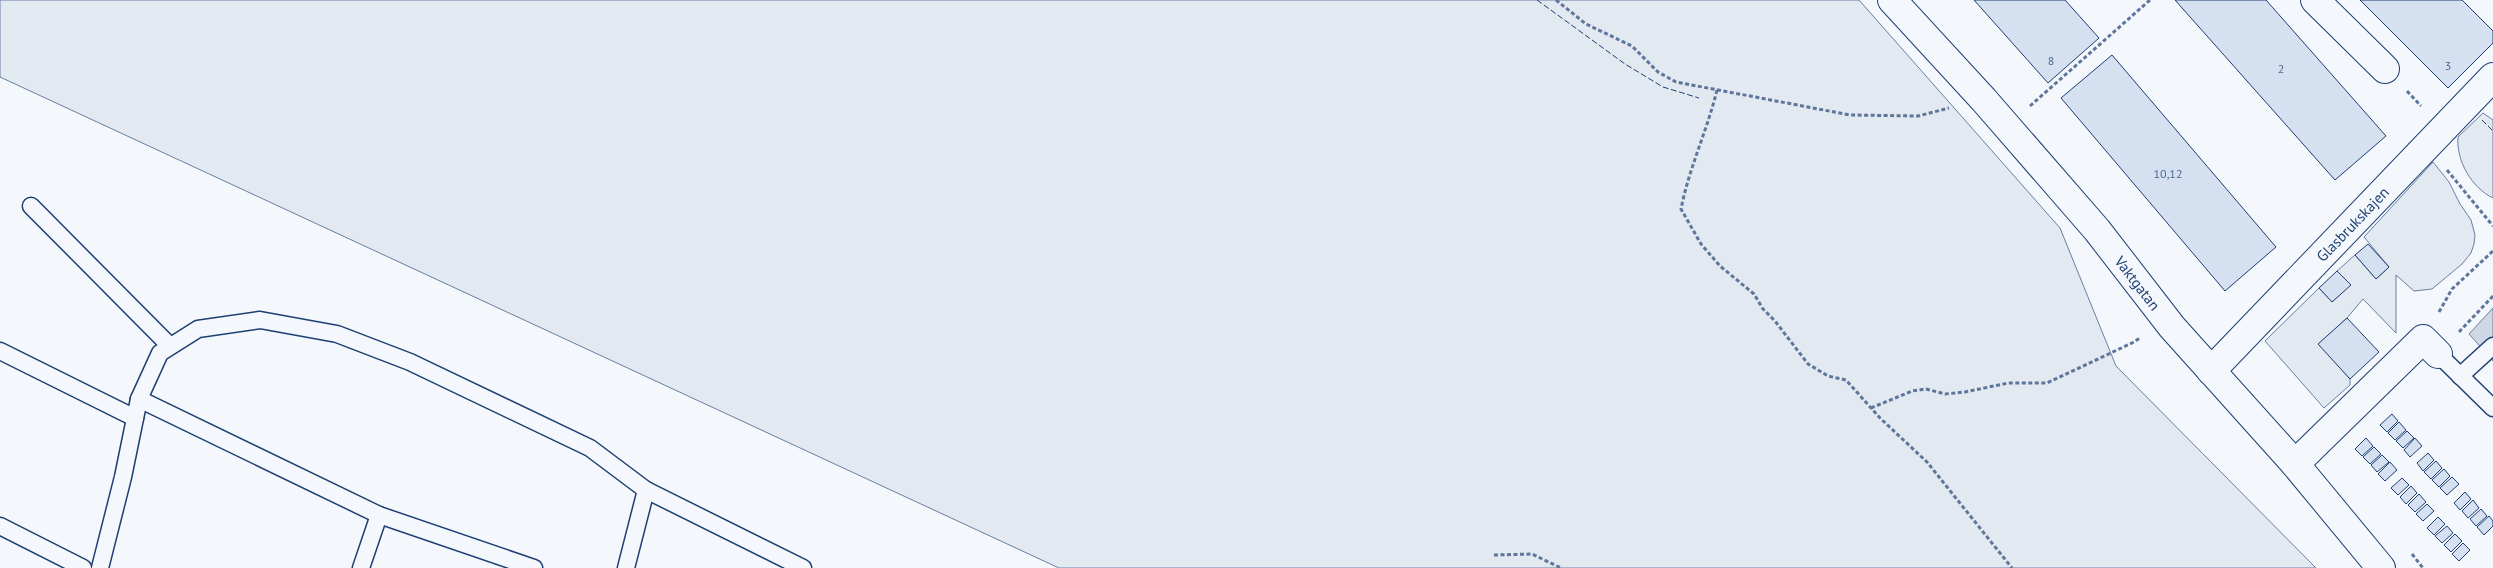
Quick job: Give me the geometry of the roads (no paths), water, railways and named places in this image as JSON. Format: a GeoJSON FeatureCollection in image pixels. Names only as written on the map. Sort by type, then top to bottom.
{"type":"FeatureCollection","features":[{"type":"Feature","properties":{"kind":"street","name":"Vaktgatan"},"geometry":{"type":"LineString","coordinates":[[1892,0],[1984,100],[2097,230],[2165,318],[2295,464],[2381,568]]}},
{"type":"Feature","properties":{"kind":"street"},"geometry":{"type":"LineString","coordinates":[[2315,0],[2385,69]]}},
{"type":"Feature","properties":{"kind":"street","name":"Glasbrukskajen"},"geometry":{"type":"LineString","coordinates":[[2211,371],[2493,77]]}},
{"type":"Feature","properties":{"kind":"street"},"geometry":{"type":"LineString","coordinates":[[2295,464],[2431,346]]}},
{"type":"Feature","properties":{"kind":"lane"},"geometry":{"type":"LineString","coordinates":[[31,206],[170,346]]}},
{"type":"Feature","properties":{"kind":"lane"},"geometry":{"type":"LineString","coordinates":[[100,568],[123,477],[139,398],[160,353],[198,329],[260,320],[337,334],[410,362],[590,448],[646,490],[803,568]]}},
{"type":"Feature","properties":{"kind":"lane"},"geometry":{"type":"LineString","coordinates":[[2431,346],[2493,408]]}},
{"type":"Feature","properties":{"kind":"lane"},"geometry":{"type":"LineString","coordinates":[[2460,376],[2493,346]]}},
{"type":"Feature","properties":{"kind":"lane"},"geometry":{"type":"LineString","coordinates":[[0,351],[135,418]]}},
{"type":"Feature","properties":{"kind":"lane"},"geometry":{"type":"LineString","coordinates":[[139,398],[379,515],[534,568]]}},
{"type":"Feature","properties":{"kind":"lane"},"geometry":{"type":"LineString","coordinates":[[626,568],[646,490]]}},
{"type":"Feature","properties":{"kind":"lane"},"geometry":{"type":"LineString","coordinates":[[361,568],[379,515]]}},
{"type":"Feature","properties":{"kind":"lane"},"geometry":{"type":"LineString","coordinates":[[0,526],[83,568]]}}]}
